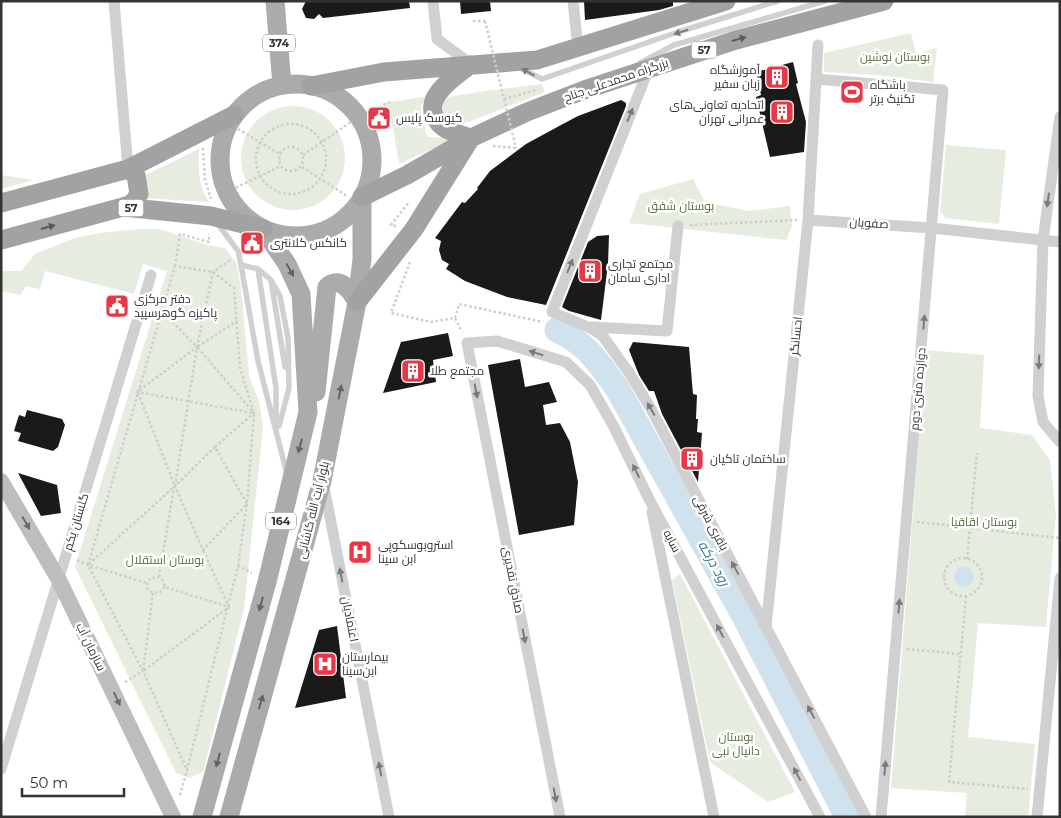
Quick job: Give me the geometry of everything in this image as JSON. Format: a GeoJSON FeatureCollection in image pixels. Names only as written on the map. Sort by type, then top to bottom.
{"type":"FeatureCollection","features":[{"type":"Feature","properties":{"kind":"highway","name":"بزرگراه محمدعلی جناح"},"geometry":{"type":"LineString","coordinates":[[360,200],[471,138],[527,112],[643,66],[884,1]]}},
{"type":"Feature","properties":{"kind":"highway"},"geometry":{"type":"LineString","coordinates":[[311,86],[384,72],[538,60],[715,3]]}},
{"type":"Feature","properties":{"kind":"highway"},"geometry":{"type":"LineString","coordinates":[[357,302],[414,229],[471,138],[452,132],[440,124],[434,115],[434,102],[440,90],[471,64]]}},
{"type":"Feature","properties":{"kind":"highway"},"geometry":{"type":"LineString","coordinates":[[1,203],[128,168],[232,119]]}},
{"type":"Feature","properties":{"kind":"highway"},"geometry":{"type":"LineString","coordinates":[[123,208],[133,203],[139,194],[136,176],[128,168]]}},
{"type":"Feature","properties":{"kind":"highway","name":"57"},"geometry":{"type":"LineString","coordinates":[[1,240],[123,208],[215,211],[263,229]]}},
{"type":"Feature","properties":{"kind":"main road","name":"374"},"geometry":{"type":"LineString","coordinates":[[275,1],[282,85]]}},
{"type":"Feature","properties":{"kind":"main road"},"geometry":{"type":"LineString","coordinates":[[297,84],[311,86],[322,89],[341,99],[358,117],[367,133],[372,154],[370,176],[360,200],[341,222],[310,235],[288,236],[263,229],[240,211],[215,211],[221,172],[222,142],[232,119],[255,96],[273,88],[297,84]]}},
{"type":"Feature","properties":{"kind":"main road","name":"بلوار آیت الله کاشانی"},"geometry":{"type":"LineString","coordinates":[[229,817],[322,481],[357,302],[362,259],[360,200]]}},
{"type":"Feature","properties":{"kind":"main road","name":"164"},"geometry":{"type":"LineString","coordinates":[[202,817],[267,582],[308,412],[301,294],[287,264],[263,229]]}},
{"type":"Feature","properties":{"kind":"main road"},"geometry":{"type":"LineString","coordinates":[[308,412],[317,390],[327,288],[332,283],[338,282],[343,284],[357,302]]}},
{"type":"Feature","properties":{"kind":"main road","name":"سازمان آب"},"geometry":{"type":"LineString","coordinates":[[1,481],[58,580],[173,817]]}},
{"type":"Feature","properties":{"kind":"street"},"geometry":{"type":"LineString","coordinates":[[114,1],[128,168]]}},
{"type":"Feature","properties":{"kind":"street"},"geometry":{"type":"LineString","coordinates":[[433,1],[437,39],[471,64]]}},
{"type":"Feature","properties":{"kind":"street"},"geometry":{"type":"LineString","coordinates":[[573,1],[578,48]]}},
{"type":"Feature","properties":{"kind":"street","name":"احسانگر"},"geometry":{"type":"LineString","coordinates":[[766,626],[808,220],[818,45]]}},
{"type":"Feature","properties":{"kind":"street"},"geometry":{"type":"LineString","coordinates":[[551,317],[643,66]]}},
{"type":"Feature","properties":{"kind":"street","name":"دوازده متری دوم"},"geometry":{"type":"LineString","coordinates":[[816,79],[944,90],[881,817]]}},
{"type":"Feature","properties":{"kind":"street"},"geometry":{"type":"LineString","coordinates":[[1060,117],[1042,240],[1038,396],[1043,422],[1060,442]]}},
{"type":"Feature","properties":{"kind":"street","name":"صفویان"},"geometry":{"type":"LineString","coordinates":[[808,220],[932,228],[1060,242]]}},
{"type":"Feature","properties":{"kind":"street"},"geometry":{"type":"LineString","coordinates":[[588,327],[667,331],[678,226]]}},
{"type":"Feature","properties":{"kind":"street","name":"گلستان یکم"},"geometry":{"type":"LineString","coordinates":[[1,769],[151,275]]}},
{"type":"Feature","properties":{"kind":"street","name":"باقری شرقی"},"geometry":{"type":"LineString","coordinates":[[551,317],[588,327],[602,335],[630,374],[651,409],[866,817]]}},
{"type":"Feature","properties":{"kind":"street","name":"سایه"},"geometry":{"type":"LineString","coordinates":[[467,343],[497,341],[566,362],[590,385],[820,817]]}},
{"type":"Feature","properties":{"kind":"street","name":"صادق تقدیری"},"geometry":{"type":"LineString","coordinates":[[467,343],[560,817]]}},
{"type":"Feature","properties":{"kind":"street","name":"اعتمادیان"},"geometry":{"type":"LineString","coordinates":[[322,481],[389,817]]}},
{"type":"Feature","properties":{"kind":"street"},"geometry":{"type":"LineString","coordinates":[[650,499],[714,817]]}},
{"type":"Feature","properties":{"kind":"street"},"geometry":{"type":"LineString","coordinates":[[1037,817],[1060,578]]}},
{"type":"Feature","properties":{"kind":"lane"},"geometry":{"type":"LineString","coordinates":[[509,62],[542,79],[678,32],[778,1]]}},
{"type":"Feature","properties":{"kind":"lane"},"geometry":{"type":"LineString","coordinates":[[643,66],[674,45],[706,34],[825,1]]}},
{"type":"Feature","properties":{"kind":"lane"},"geometry":{"type":"LineString","coordinates":[[527,112],[546,98]]}},
{"type":"Feature","properties":{"kind":"lane"},"geometry":{"type":"LineString","coordinates":[[215,211],[238,251],[242,265],[258,361],[276,436],[290,483]]}},
{"type":"Feature","properties":{"kind":"lane"},"geometry":{"type":"LineString","coordinates":[[242,265],[258,269],[271,280],[289,388],[276,436]]}},
{"type":"Feature","properties":{"kind":"lane"},"geometry":{"type":"LineString","coordinates":[[258,269],[276,388],[276,436]]}},
{"type":"Feature","properties":{"kind":"path"},"geometry":{"type":"LineString","coordinates":[[474,21],[485,21],[516,148],[497,147]]}},
{"type":"Feature","properties":{"kind":"path"},"geometry":{"type":"LineString","coordinates":[[504,99],[532,91]]}},
{"type":"Feature","properties":{"kind":"path"},"geometry":{"type":"LineString","coordinates":[[303,155],[358,117],[390,102]]}},
{"type":"Feature","properties":{"kind":"path"},"geometry":{"type":"LineString","coordinates":[[232,119],[260,142],[280,154]]}},
{"type":"Feature","properties":{"kind":"path"},"geometry":{"type":"LineString","coordinates":[[294,123],[305,126],[322,141],[326,152],[326,165],[315,186],[304,192],[293,195],[281,194],[270,188],[256,168],[255,157],[263,136],[282,124],[294,123]]}},
{"type":"Feature","properties":{"kind":"path"},"geometry":{"type":"LineString","coordinates":[[187,770],[142,670],[88,565],[175,266],[180,234],[209,242],[215,211],[205,180],[203,146]]}},
{"type":"Feature","properties":{"kind":"path"},"geometry":{"type":"LineString","coordinates":[[290,147],[298,149],[303,155],[302,167],[299,170],[291,172],[281,166],[279,158],[282,150],[290,147]]}},
{"type":"Feature","properties":{"kind":"path"},"geometry":{"type":"LineString","coordinates":[[215,211],[260,176],[281,166]]}},
{"type":"Feature","properties":{"kind":"path"},"geometry":{"type":"LineString","coordinates":[[302,167],[320,179],[360,200]]}},
{"type":"Feature","properties":{"kind":"path"},"geometry":{"type":"LineString","coordinates":[[409,202],[391,225],[414,229]]}},
{"type":"Feature","properties":{"kind":"path"},"geometry":{"type":"LineString","coordinates":[[678,226],[808,220]]}},
{"type":"Feature","properties":{"kind":"path"},"geometry":{"type":"LineString","coordinates":[[229,607],[165,587],[159,577],[197,347],[212,272],[234,257],[242,265]]}},
{"type":"Feature","properties":{"kind":"path"},"geometry":{"type":"LineString","coordinates":[[410,261],[392,313],[432,322],[455,318]]}},
{"type":"Feature","properties":{"kind":"path"},"geometry":{"type":"LineString","coordinates":[[173,817],[187,770],[238,566],[247,504],[254,413],[240,368],[234,288],[212,272],[175,266]]}},
{"type":"Feature","properties":{"kind":"path"},"geometry":{"type":"LineString","coordinates":[[467,343],[455,318],[459,304],[551,317]]}},
{"type":"Feature","properties":{"kind":"path"},"geometry":{"type":"LineString","coordinates":[[162,311],[197,347],[254,413]]}},
{"type":"Feature","properties":{"kind":"path"},"geometry":{"type":"LineString","coordinates":[[137,392],[237,320]]}},
{"type":"Feature","properties":{"kind":"path"},"geometry":{"type":"LineString","coordinates":[[137,392],[254,413]]}},
{"type":"Feature","properties":{"kind":"path"},"geometry":{"type":"LineString","coordinates":[[137,392],[174,486],[229,607]]}},
{"type":"Feature","properties":{"kind":"path"},"geometry":{"type":"LineString","coordinates":[[88,565],[254,413]]}},
{"type":"Feature","properties":{"kind":"path"},"geometry":{"type":"LineString","coordinates":[[216,447],[247,504]]}},
{"type":"Feature","properties":{"kind":"path"},"geometry":{"type":"LineString","coordinates":[[967,559],[977,453]]}},
{"type":"Feature","properties":{"kind":"path"},"geometry":{"type":"LineString","coordinates":[[203,550],[247,504]]}},
{"type":"Feature","properties":{"kind":"path"},"geometry":{"type":"LineString","coordinates":[[906,521],[1060,538]]}},
{"type":"Feature","properties":{"kind":"path"},"geometry":{"type":"LineString","coordinates":[[66,555],[88,565],[147,583]]}},
{"type":"Feature","properties":{"kind":"path"},"geometry":{"type":"LineString","coordinates":[[967,559],[977,564],[982,575],[980,586],[976,591],[966,596],[954,593],[949,589],[944,577],[949,565],[954,561],[967,559]]}},
{"type":"Feature","properties":{"kind":"path"},"geometry":{"type":"LineString","coordinates":[[238,566],[267,582]]}},
{"type":"Feature","properties":{"kind":"path"},"geometry":{"type":"LineString","coordinates":[[154,594],[148,590],[147,583],[151,578],[159,577]]}},
{"type":"Feature","properties":{"kind":"path"},"geometry":{"type":"LineString","coordinates":[[154,594],[160,592],[165,587]]}},
{"type":"Feature","properties":{"kind":"path"},"geometry":{"type":"LineString","coordinates":[[142,670],[154,594]]}},
{"type":"Feature","properties":{"kind":"path"},"geometry":{"type":"LineString","coordinates":[[966,596],[949,782],[1040,790]]}},
{"type":"Feature","properties":{"kind":"path"},"geometry":{"type":"LineString","coordinates":[[112,690],[229,607]]}},
{"type":"Feature","properties":{"kind":"path"},"geometry":{"type":"LineString","coordinates":[[895,648],[960,654]]}},
{"type":"Feature","properties":{"kind":"green space","name":"بوستان نوشین"},"geometry":{"type":"Polygon","coordinates":[[[911,33],[916,54],[937,48],[933,82],[878,75],[824,72],[824,53],[911,33]]]}},
{"type":"Feature","properties":{"kind":"green space"},"geometry":{"type":"Polygon","coordinates":[[[542,84],[545,92],[468,122],[452,125],[443,116],[443,103],[448,97],[542,84]]]}},
{"type":"Feature","properties":{"kind":"green space"},"geometry":{"type":"Polygon","coordinates":[[[430,96],[421,105],[421,115],[427,137],[456,138],[399,164],[393,128],[383,103],[430,96]]]}},
{"type":"Feature","properties":{"kind":"green space"},"geometry":{"type":"Polygon","coordinates":[[[293,106],[313,110],[330,121],[341,138],[345,158],[341,178],[330,195],[313,206],[293,210],[273,206],[256,195],[245,178],[241,158],[245,138],[256,121],[273,110],[293,106]]]}},
{"type":"Feature","properties":{"kind":"green space"},"geometry":{"type":"Polygon","coordinates":[[[946,145],[1006,150],[999,224],[945,218],[940,211],[946,145]]]}},
{"type":"Feature","properties":{"kind":"green space"},"geometry":{"type":"Polygon","coordinates":[[[199,149],[200,176],[205,196],[209,202],[143,198],[139,178],[199,149]]]}},
{"type":"Feature","properties":{"kind":"green space"},"geometry":{"type":"Polygon","coordinates":[[[1,175],[34,180],[1,189],[1,175]]]}},
{"type":"Feature","properties":{"kind":"green space","name":"بوستان شفق"},"geometry":{"type":"Polygon","coordinates":[[[693,179],[705,202],[749,211],[790,206],[792,226],[786,240],[629,223],[640,194],[693,179]]]}},
{"type":"Feature","properties":{"kind":"green space","name":"بوستان استقلال"},"geometry":{"type":"Polygon","coordinates":[[[138,229],[160,229],[207,245],[225,248],[236,262],[241,288],[249,376],[259,401],[263,427],[244,609],[203,772],[189,778],[176,773],[75,567],[167,271],[143,264],[134,294],[45,271],[40,289],[26,286],[21,295],[1,291],[1,271],[21,271],[35,254],[75,238],[138,229]]]}},
{"type":"Feature","properties":{"kind":"green space","name":"بوستان اقاقیا"},"geometry":{"type":"Polygon","coordinates":[[[926,350],[984,355],[980,428],[1032,435],[1050,460],[1056,514],[1046,627],[978,623],[968,737],[1035,744],[1028,817],[965,817],[967,793],[891,788],[926,350]]]}},
{"type":"Feature","properties":{"kind":"green space","name":"بوستان دانیال نبی"},"geometry":{"type":"Polygon","coordinates":[[[680,574],[795,792],[768,802],[710,762],[672,580],[680,574]]]}},
{"type":"Feature","properties":{"kind":"water"},"geometry":{"type":"Polygon","coordinates":[[[964,567],[971,570],[974,577],[971,584],[964,587],[957,584],[954,577],[957,570],[964,567]]]}},
{"type":"Feature","properties":{"kind":"building"},"geometry":{"type":"Polygon","coordinates":[[[306,1],[409,1],[410,8],[323,18],[319,14],[314,19],[306,18],[302,9],[306,1]]]}},
{"type":"Feature","properties":{"kind":"building"},"geometry":{"type":"Polygon","coordinates":[[[460,1],[490,1],[491,11],[461,14],[460,1]]]}},
{"type":"Feature","properties":{"kind":"building"},"geometry":{"type":"Polygon","coordinates":[[[584,1],[673,1],[673,6],[659,10],[585,20],[584,1]]]}},
{"type":"Feature","properties":{"kind":"building","name":"اتحادیه تعاونی‌های عمرانی تهران"},"geometry":{"type":"Polygon","coordinates":[[[793,62],[798,83],[796,84],[806,122],[804,152],[770,157],[756,97],[761,95],[756,72],[793,62]]]}},
{"type":"Feature","properties":{"kind":"building"},"geometry":{"type":"Polygon","coordinates":[[[621,100],[626,103],[626,106],[546,305],[507,297],[465,281],[446,269],[449,264],[442,260],[439,250],[441,241],[435,238],[462,202],[465,203],[478,189],[490,171],[526,144],[561,125],[578,116],[621,100]]]}},
{"type":"Feature","properties":{"kind":"building","name":"مجتمع تجاری اداری سامان"},"geometry":{"type":"Polygon","coordinates":[[[609,235],[608,264],[601,320],[569,311],[562,307],[588,242],[597,236],[609,235]]]}},
{"type":"Feature","properties":{"kind":"building","name":"مجتمع طلا"},"geometry":{"type":"Polygon","coordinates":[[[448,333],[453,356],[433,360],[436,382],[383,393],[401,342],[448,333]]]}},
{"type":"Feature","properties":{"kind":"building"},"geometry":{"type":"Polygon","coordinates":[[[633,342],[689,347],[693,394],[697,395],[697,432],[702,433],[698,482],[662,414],[654,391],[649,391],[639,375],[629,350],[633,342]]]}},
{"type":"Feature","properties":{"kind":"building"},"geometry":{"type":"Polygon","coordinates":[[[520,359],[525,387],[549,382],[557,402],[543,405],[546,425],[560,423],[570,442],[578,482],[574,525],[519,535],[488,365],[520,359]]]}},
{"type":"Feature","properties":{"kind":"building"},"geometry":{"type":"Polygon","coordinates":[[[27,410],[62,419],[65,425],[58,447],[53,451],[18,441],[21,433],[14,431],[19,415],[25,417],[27,410]]]}},
{"type":"Feature","properties":{"kind":"building"},"geometry":{"type":"Polygon","coordinates":[[[18,473],[57,485],[61,513],[41,516],[18,473]]]}},
{"type":"Feature","properties":{"kind":"building","name":"بیمارستان ابن‌سینا"},"geometry":{"type":"Polygon","coordinates":[[[337,626],[346,698],[295,708],[319,630],[337,626]]]}},
{"type":"Feature","properties":{"kind":"waterway","name":"رود درکه"},"geometry":{"type":"LineString","coordinates":[[557,330],[576,341],[591,354],[617,388],[746,620],[847,817]]}},
{"type":"Feature","properties":{"kind":"place","name":"آموزشگاه زبان سفیر"},"geometry":{"type":"Point","coordinates":[777,77]}},
{"type":"Feature","properties":{"kind":"place","name":"باشگاه تکنیک برتر"},"geometry":{"type":"Point","coordinates":[852,92]}},
{"type":"Feature","properties":{"kind":"place","name":"اتحادیه تعاونی‌های عمرانی تهران"},"geometry":{"type":"Point","coordinates":[782,112]}},
{"type":"Feature","properties":{"kind":"place","name":"کیوسک پلیس"},"geometry":{"type":"Point","coordinates":[379,118]}},
{"type":"Feature","properties":{"kind":"place","name":"کانکس کلانتری"},"geometry":{"type":"Point","coordinates":[252,243]}},
{"type":"Feature","properties":{"kind":"place","name":"مجتمع تجاری اداری سامان"},"geometry":{"type":"Point","coordinates":[590,271]}},
{"type":"Feature","properties":{"kind":"place","name":"دفتر مرکزی پاکیزه گوهرسپید"},"geometry":{"type":"Point","coordinates":[117,306]}},
{"type":"Feature","properties":{"kind":"place","name":"مجتمع طلا"},"geometry":{"type":"Point","coordinates":[413,371]}},
{"type":"Feature","properties":{"kind":"place","name":"ساختمان تاکیان"},"geometry":{"type":"Point","coordinates":[692,459]}},
{"type":"Feature","properties":{"kind":"place","name":"استروبوسکوپی ابن سینا"},"geometry":{"type":"Point","coordinates":[360,552]}},
{"type":"Feature","properties":{"kind":"place","name":"بیمارستان ابن‌سینا"},"geometry":{"type":"Point","coordinates":[325,664]}}]}
